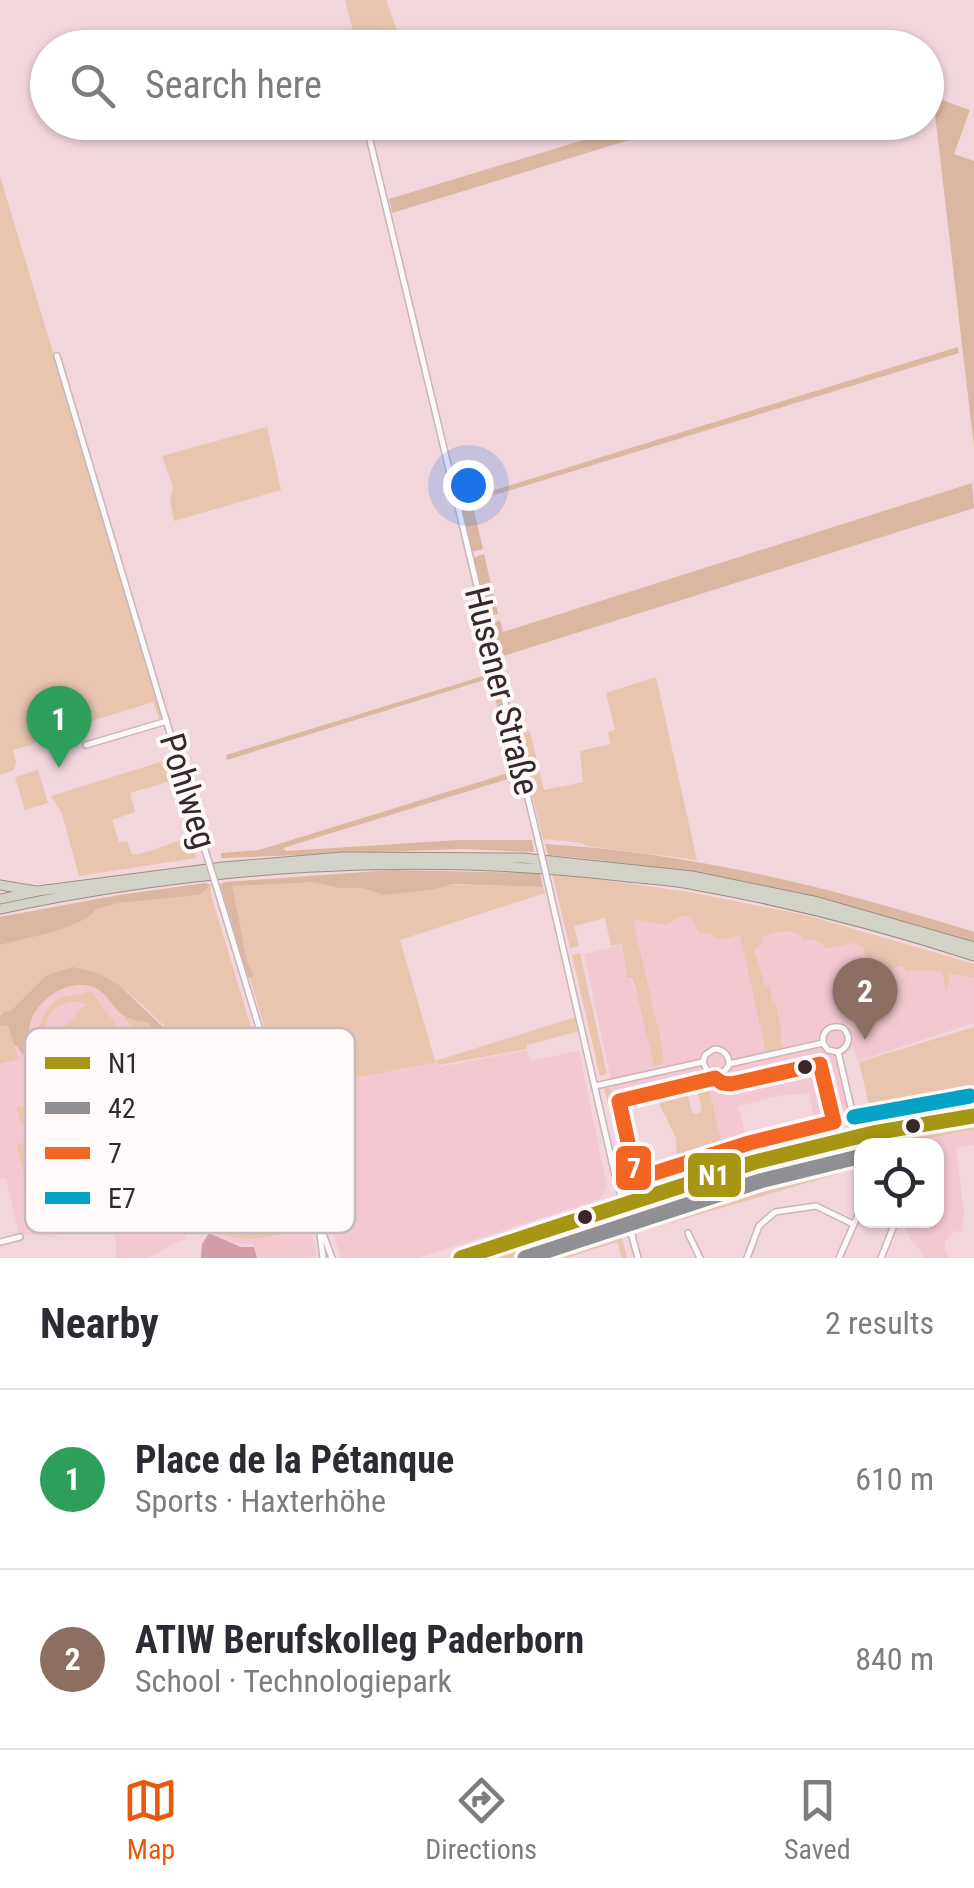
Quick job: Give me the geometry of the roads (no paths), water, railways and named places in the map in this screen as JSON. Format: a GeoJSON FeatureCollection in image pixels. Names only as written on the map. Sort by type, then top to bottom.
{"type":"FeatureCollection","features":[{"type":"Feature","properties":{"kind":"highway"},"geometry":{"type":"LineString","coordinates":[[0,899],[224,867],[342,857],[523,858],[692,876],[818,902],[974,947]]}},
{"type":"Feature","properties":{"kind":"highway"},"geometry":{"type":"LineString","coordinates":[[0,909],[250,871],[338,866],[516,866],[692,884],[814,908],[974,956]]}},
{"type":"Feature","properties":{"kind":"highway"},"geometry":{"type":"LineString","coordinates":[[0,885],[38,891]]}},
{"type":"Feature","properties":{"kind":"main road"},"geometry":{"type":"LineString","coordinates":[[461,1258],[756,1162],[858,1137],[974,1116]]}},
{"type":"Feature","properties":{"kind":"main road"},"geometry":{"type":"LineString","coordinates":[[585,1217],[614,1222],[632,1235]]}},
{"type":"Feature","properties":{"kind":"street","name":"Husener Straße"},"geometry":{"type":"LineString","coordinates":[[370,140],[638,1258]]}},
{"type":"Feature","properties":{"kind":"street","name":"Pohlweg"},"geometry":{"type":"LineString","coordinates":[[57,356],[259,1028]]}},
{"type":"Feature","properties":{"kind":"street"},"geometry":{"type":"LineString","coordinates":[[86,745],[167,720]]}},
{"type":"Feature","properties":{"kind":"street"},"geometry":{"type":"LineString","coordinates":[[833,1026],[847,1033],[848,1043],[838,1052],[828,1050],[823,1042],[823,1035],[833,1026]]}},
{"type":"Feature","properties":{"kind":"street"},"geometry":{"type":"LineString","coordinates":[[729,1064],[726,1054],[718,1049],[705,1055],[703,1062],[705,1069],[715,1075],[723,1073],[729,1064],[823,1042]]}},
{"type":"Feature","properties":{"kind":"street"},"geometry":{"type":"LineString","coordinates":[[838,1052],[858,1137]]}},
{"type":"Feature","properties":{"kind":"street"},"geometry":{"type":"LineString","coordinates":[[595,1086],[703,1062]]}},
{"type":"Feature","properties":{"kind":"street"},"geometry":{"type":"LineString","coordinates":[[747,1258],[759,1226],[775,1212],[816,1206],[853,1224],[839,1258]]}},
{"type":"Feature","properties":{"kind":"street"},"geometry":{"type":"LineString","coordinates":[[881,1258],[894,1228]]}},
{"type":"Feature","properties":{"kind":"street","name":"Pohlweg"},"geometry":{"type":"LineString","coordinates":[[320,1233],[323,1258]]}},
{"type":"Feature","properties":{"kind":"street","name":"Pohlweg"},"geometry":{"type":"LineString","coordinates":[[322,1233],[332,1258]]}},
{"type":"Feature","properties":{"kind":"street"},"geometry":{"type":"LineString","coordinates":[[688,1234],[700,1258]]}},
{"type":"Feature","properties":{"kind":"street"},"geometry":{"type":"LineString","coordinates":[[0,1242],[20,1236]]}},
{"type":"Feature","properties":{"kind":"waterway"},"geometry":{"type":"LineString","coordinates":[[815,1137],[838,1132]]}},
{"type":"Feature","properties":{"kind":"waterway"},"geometry":{"type":"LineString","coordinates":[[679,1175],[806,1139]]}},
{"type":"Feature","properties":{"kind":"place","name":"Place de la Pétanque"},"geometry":{"type":"Point","coordinates":[59,768]}},
{"type":"Feature","properties":{"kind":"place","name":"ATIW Berufskolleg Paderborn"},"geometry":{"type":"Point","coordinates":[865,1040]}}]}
